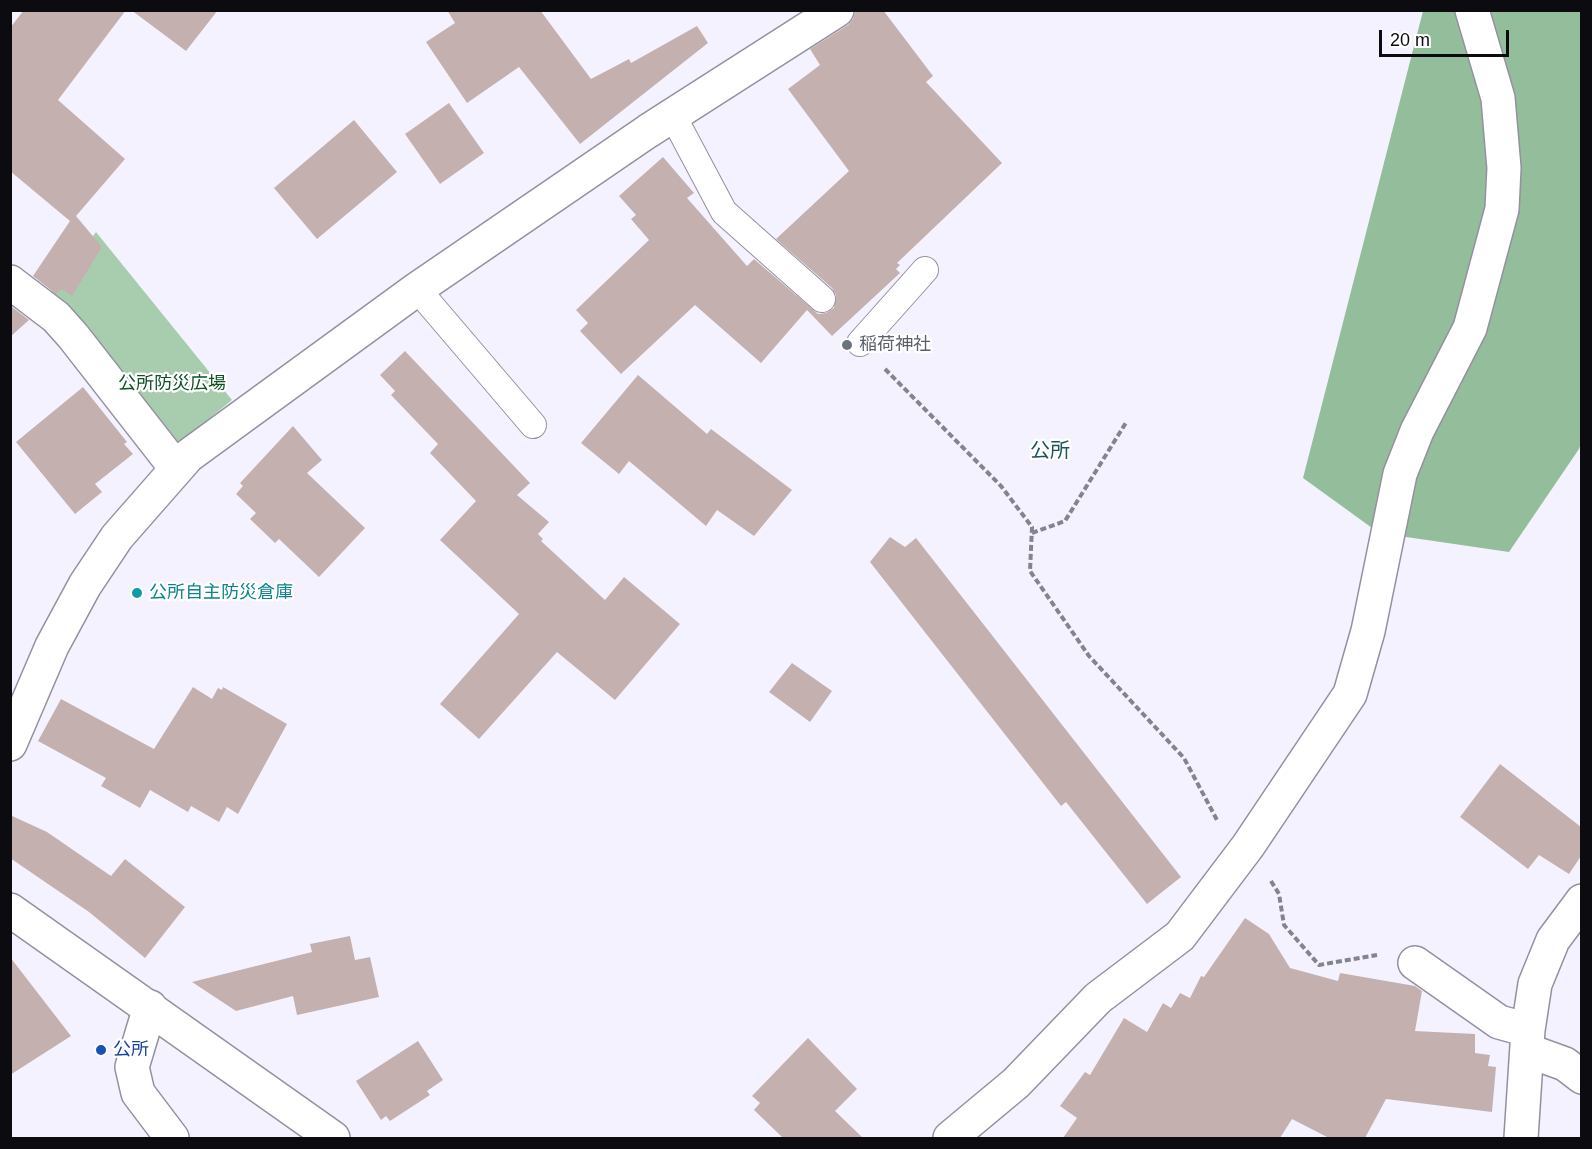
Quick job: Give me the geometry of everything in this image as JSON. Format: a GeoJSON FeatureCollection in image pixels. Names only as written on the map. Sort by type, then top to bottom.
{"type":"FeatureCollection","features":[{"type":"Feature","properties":{"kind":"street"},"geometry":{"type":"LineString","coordinates":[[10,744],[52,646],[85,585],[117,537],[188,456],[417,289],[673,116],[837,10]]}},
{"type":"Feature","properties":{"kind":"street"},"geometry":{"type":"LineString","coordinates":[[950,1138],[1016,1083],[1098,998],[1180,936],[1242,852],[1350,694],[1368,631],[1400,474],[1417,431],[1470,328],[1502,209],[1503,168],[1498,98],[1472,10]]}},
{"type":"Feature","properties":{"kind":"street"},"geometry":{"type":"LineString","coordinates":[[10,282],[56,317],[73,336],[176,468]]}},
{"type":"Feature","properties":{"kind":"street"},"geometry":{"type":"LineString","coordinates":[[1521,1138],[1528,1041],[1535,984],[1554,940],[1581,901]]}},
{"type":"Feature","properties":{"kind":"street"},"geometry":{"type":"LineString","coordinates":[[10,910],[333,1138]]}},
{"type":"Feature","properties":{"kind":"street"},"geometry":{"type":"LineString","coordinates":[[1415,963],[1499,1023],[1565,1064],[1581,1077]]}},
{"type":"Feature","properties":{"kind":"street"},"geometry":{"type":"LineString","coordinates":[[150,1008],[132,1067],[138,1093],[172,1138]]}},
{"type":"Feature","properties":{"kind":"lane"},"geometry":{"type":"LineString","coordinates":[[673,116],[724,212],[822,299]]}},
{"type":"Feature","properties":{"kind":"lane"},"geometry":{"type":"LineString","coordinates":[[860,343],[925,270]]}},
{"type":"Feature","properties":{"kind":"lane"},"geometry":{"type":"LineString","coordinates":[[417,289],[533,425]]}},
{"type":"Feature","properties":{"kind":"path"},"geometry":{"type":"LineString","coordinates":[[860,343],[1001,486],[1032,527],[1030,571],[1089,656],[1184,758],[1242,852],[1279,894],[1284,925],[1319,965],[1379,954],[1415,963]]}},
{"type":"Feature","properties":{"kind":"path"},"geometry":{"type":"LineString","coordinates":[[1032,533],[1065,520],[1127,422]]}},
{"type":"Feature","properties":{"kind":"green space"},"geometry":{"type":"Polygon","coordinates":[[[1423,11],[1581,11],[1582,440],[1579,449],[1509,552],[1379,533],[1303,478],[1423,11]]]}},
{"type":"Feature","properties":{"kind":"green space","name":"公所防災広場"},"geometry":{"type":"Polygon","coordinates":[[[96,232],[232,400],[181,442],[171,438],[49,294],[96,232]]]}},
{"type":"Feature","properties":{"kind":"building"},"geometry":{"type":"Polygon","coordinates":[[[24,10],[126,10],[58,100],[125,159],[76,216],[102,247],[72,296],[62,289],[56,294],[33,276],[70,221],[10,171],[10,28],[24,10]]]}},
{"type":"Feature","properties":{"kind":"building"},"geometry":{"type":"Polygon","coordinates":[[[131,10],[218,10],[186,51],[131,10]]]}},
{"type":"Feature","properties":{"kind":"building"},"geometry":{"type":"Polygon","coordinates":[[[447,10],[540,10],[591,79],[629,59],[631,63],[697,26],[708,43],[580,144],[519,67],[467,103],[426,42],[455,23],[447,10]]]}},
{"type":"Feature","properties":{"kind":"building"},"geometry":{"type":"Polygon","coordinates":[[[856,10],[883,10],[933,76],[926,82],[1002,163],[897,263],[900,265],[896,269],[900,273],[832,336],[807,310],[761,363],[695,305],[621,374],[580,331],[588,323],[576,310],[649,240],[631,219],[636,215],[619,196],[663,157],[694,193],[687,198],[747,266],[754,259],[818,314],[826,313],[834,308],[836,295],[832,288],[776,239],[849,171],[788,89],[820,65],[810,49],[848,25],[856,10]]]}},
{"type":"Feature","properties":{"kind":"building"},"geometry":{"type":"Polygon","coordinates":[[[449,103],[484,153],[440,184],[405,134],[449,103]]]}},
{"type":"Feature","properties":{"kind":"building"},"geometry":{"type":"Polygon","coordinates":[[[354,120],[397,172],[317,239],[274,188],[354,120]]]}},
{"type":"Feature","properties":{"kind":"building"},"geometry":{"type":"Polygon","coordinates":[[[12,307],[29,320],[10,337],[10,310],[12,307]]]}},
{"type":"Feature","properties":{"kind":"building"},"geometry":{"type":"Polygon","coordinates":[[[405,351],[530,483],[517,495],[549,522],[538,534],[543,539],[541,541],[605,600],[624,577],[680,624],[615,700],[557,652],[479,739],[440,704],[519,614],[440,540],[476,501],[430,453],[438,444],[391,395],[395,391],[380,375],[405,351]]]}},
{"type":"Feature","properties":{"kind":"building"},"geometry":{"type":"Polygon","coordinates":[[[638,375],[707,434],[711,429],[792,490],[754,536],[717,510],[706,526],[629,461],[619,474],[581,443],[638,375]]]}},
{"type":"Feature","properties":{"kind":"building"},"geometry":{"type":"Polygon","coordinates":[[[83,387],[127,442],[124,444],[133,454],[95,484],[102,492],[75,514],[16,442],[83,387]]]}},
{"type":"Feature","properties":{"kind":"building"},"geometry":{"type":"Polygon","coordinates":[[[293,426],[322,460],[307,473],[365,528],[319,577],[279,539],[275,543],[250,519],[256,513],[236,494],[243,486],[240,483],[293,426]]]}},
{"type":"Feature","properties":{"kind":"building"},"geometry":{"type":"Polygon","coordinates":[[[890,537],[905,547],[916,538],[1181,877],[1147,904],[1066,802],[1061,806],[870,562],[890,537]]]}},
{"type":"Feature","properties":{"kind":"building"},"geometry":{"type":"Polygon","coordinates":[[[792,663],[832,691],[810,722],[769,692],[792,663]]]}},
{"type":"Feature","properties":{"kind":"building"},"geometry":{"type":"Polygon","coordinates":[[[193,687],[212,699],[218,688],[222,690],[223,687],[287,724],[238,814],[227,807],[219,822],[191,806],[188,812],[150,790],[140,808],[101,786],[106,778],[38,741],[61,699],[154,749],[193,687]]]}},
{"type":"Feature","properties":{"kind":"building"},"geometry":{"type":"Polygon","coordinates":[[[1500,764],[1581,827],[1581,856],[1569,874],[1539,855],[1528,869],[1460,817],[1500,764]]]}},
{"type":"Feature","properties":{"kind":"building"},"geometry":{"type":"Polygon","coordinates":[[[10,815],[47,832],[111,876],[125,859],[185,907],[145,958],[89,912],[10,858],[10,815]]]}},
{"type":"Feature","properties":{"kind":"building"},"geometry":{"type":"Polygon","coordinates":[[[1245,918],[1269,934],[1290,968],[1338,981],[1340,973],[1415,986],[1422,991],[1415,1031],[1475,1034],[1475,1053],[1490,1055],[1488,1066],[1496,1067],[1492,1112],[1386,1099],[1365,1138],[1329,1138],[1292,1119],[1280,1138],[1063,1138],[1077,1118],[1060,1106],[1085,1072],[1090,1075],[1124,1018],[1147,1032],[1163,1003],[1171,1008],[1180,993],[1190,998],[1201,976],[1204,977],[1245,918]]]}},
{"type":"Feature","properties":{"kind":"building"},"geometry":{"type":"Polygon","coordinates":[[[350,936],[355,960],[370,957],[379,997],[297,1015],[293,996],[236,1011],[192,982],[312,952],[310,944],[350,936]]]}},
{"type":"Feature","properties":{"kind":"building"},"geometry":{"type":"Polygon","coordinates":[[[10,957],[71,1036],[10,1075],[10,957]]]}},
{"type":"Feature","properties":{"kind":"building"},"geometry":{"type":"Polygon","coordinates":[[[808,1038],[857,1089],[835,1111],[863,1138],[783,1138],[754,1110],[760,1103],[752,1096],[808,1038]]]}},
{"type":"Feature","properties":{"kind":"building"},"geometry":{"type":"Polygon","coordinates":[[[418,1041],[443,1080],[427,1091],[430,1095],[390,1121],[386,1116],[381,1120],[356,1081],[418,1041]]]}},
{"type":"Feature","properties":{"kind":"place","name":"稲荷神社"},"geometry":{"type":"Point","coordinates":[847,345]}},
{"type":"Feature","properties":{"kind":"place","name":"公所自主防災倉庫"},"geometry":{"type":"Point","coordinates":[137,593]}},
{"type":"Feature","properties":{"kind":"place","name":"公所"},"geometry":{"type":"Point","coordinates":[101,1050]}},
{"type":"Feature","properties":{"kind":"district","name":"公所"},"geometry":{"type":"Point","coordinates":[1050,451]}}]}
